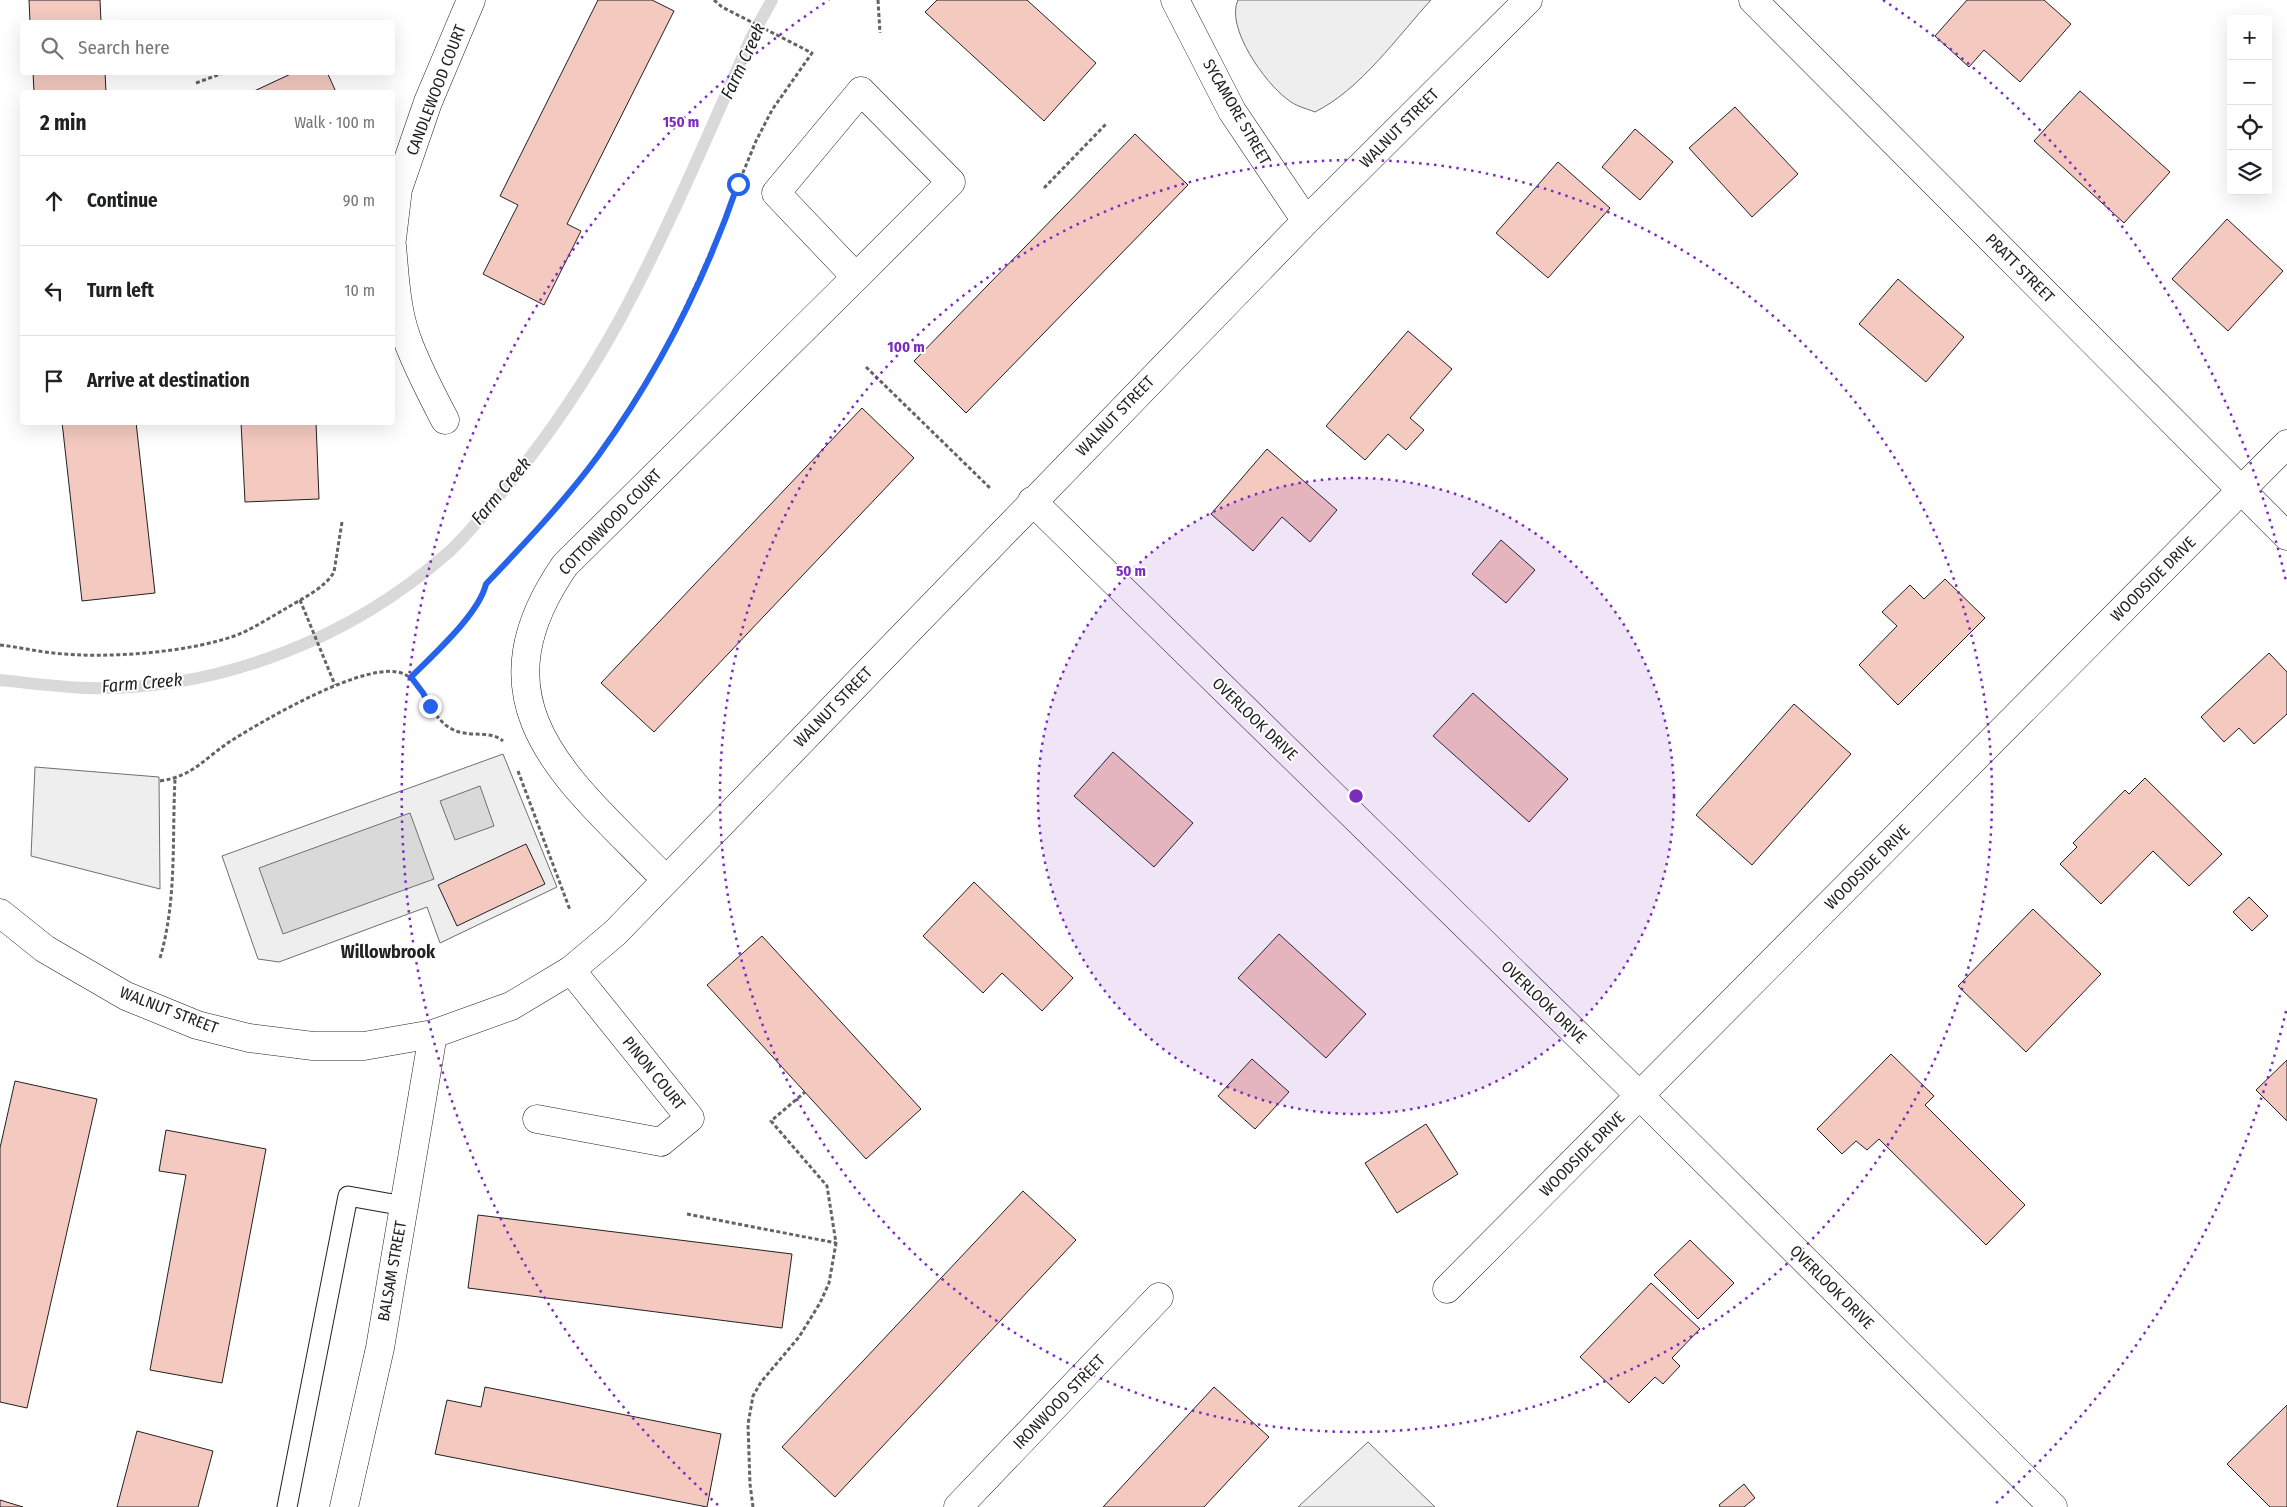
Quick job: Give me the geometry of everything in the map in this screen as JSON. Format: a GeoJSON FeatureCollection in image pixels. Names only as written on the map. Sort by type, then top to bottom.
{"type":"FeatureCollection","features":[{"type":"Feature","properties":{"kind":"street","name":"CANDLEWOOD COURT"},"geometry":{"type":"LineString","coordinates":[[395,214],[398,189],[428,102],[471,0]]}},
{"type":"Feature","properties":{"kind":"street","name":"SYCAMORE STREET"},"geometry":{"type":"LineString","coordinates":[[1175,0],[1232,111],[1306,221]]}},
{"type":"Feature","properties":{"kind":"street","name":"WALNUT STREET"},"geometry":{"type":"LineString","coordinates":[[0,912],[45,949],[126,996],[198,1025],[249,1038],[313,1046],[364,1046],[433,1034],[511,1006],[571,970],[615,933],[1032,501],[1306,221],[1528,0]]}},
{"type":"Feature","properties":{"kind":"street","name":"PRATT STREET"},"geometry":{"type":"LineString","coordinates":[[1753,0],[2287,536]]}},
{"type":"Feature","properties":{"kind":"street","name":"COTTONWOOD COURT"},"geometry":{"type":"LineString","coordinates":[[666,880],[571,782],[545,746],[534,725],[526,689],[525,664],[532,626],[550,585],[565,565],[951,182],[861,91],[776,193],[856,276]]}},
{"type":"Feature","properties":{"kind":"street"},"geometry":{"type":"LineString","coordinates":[[395,284],[396,296],[406,337],[422,376],[445,420]]}},
{"type":"Feature","properties":{"kind":"street","name":"WOODSIDE DRIVE"},"geometry":{"type":"LineString","coordinates":[[1447,1289],[2287,444]]}},
{"type":"Feature","properties":{"kind":"street","name":"OVERLOOK DRIVE"},"geometry":{"type":"LineString","coordinates":[[1032,501],[1640,1096],[2053,1507]]}},
{"type":"Feature","properties":{"kind":"street","name":"PINON COURT"},"geometry":{"type":"LineString","coordinates":[[536,1119],[661,1142],[690,1118],[571,970]]}},
{"type":"Feature","properties":{"kind":"street","name":"BALSAM STREET"},"geometry":{"type":"LineString","coordinates":[[344,1507],[380,1348],[433,1034]]}},
{"type":"Feature","properties":{"kind":"street","name":"IRONWOOD STREET"},"geometry":{"type":"LineString","coordinates":[[958,1507],[1159,1297]]}},
{"type":"Feature","properties":{"kind":"lane"},"geometry":{"type":"LineString","coordinates":[[287,1507],[348,1196],[404,1206]]}},
{"type":"Feature","properties":{"kind":"path"},"geometry":{"type":"LineString","coordinates":[[411,677],[464,620],[483,596],[486,584],[561,502],[597,456],[638,395],[665,350],[702,274],[759,134],[772,110],[812,54],[722,7],[714,0]]}},
{"type":"Feature","properties":{"kind":"path"},"geometry":{"type":"LineString","coordinates":[[878,0],[880,33]]}},
{"type":"Feature","properties":{"kind":"path"},"geometry":{"type":"LineString","coordinates":[[196,84],[218,75]]}},
{"type":"Feature","properties":{"kind":"path"},"geometry":{"type":"LineString","coordinates":[[1044,188],[1108,123]]}},
{"type":"Feature","properties":{"kind":"path"},"geometry":{"type":"LineString","coordinates":[[866,366],[990,488]]}},
{"type":"Feature","properties":{"kind":"path"},"geometry":{"type":"LineString","coordinates":[[0,645],[54,653],[141,653],[173,650],[218,641],[242,633],[300,600],[315,590],[334,572],[342,522]]}},
{"type":"Feature","properties":{"kind":"path"},"geometry":{"type":"LineString","coordinates":[[300,600],[335,685]]}},
{"type":"Feature","properties":{"kind":"path"},"geometry":{"type":"LineString","coordinates":[[160,781],[175,779],[189,773],[242,734],[295,704],[335,685],[387,671],[398,672],[411,677],[443,724],[463,734],[496,736],[506,743]]}},
{"type":"Feature","properties":{"kind":"path"},"geometry":{"type":"LineString","coordinates":[[516,766],[570,910]]}},
{"type":"Feature","properties":{"kind":"path"},"geometry":{"type":"LineString","coordinates":[[160,958],[165,942],[170,902],[175,779]]}},
{"type":"Feature","properties":{"kind":"path"},"geometry":{"type":"LineString","coordinates":[[753,1507],[750,1484],[748,1424],[753,1396],[762,1382],[799,1337],[820,1303],[828,1283],[836,1243],[827,1186],[771,1121],[805,1092]]}},
{"type":"Feature","properties":{"kind":"path"},"geometry":{"type":"LineString","coordinates":[[687,1214],[836,1243]]}},
{"type":"Feature","properties":{"kind":"shaded area"},"geometry":{"type":"Polygon","coordinates":[[[1238,0],[1431,0],[1363,76],[1332,102],[1315,112],[1287,99],[1268,81],[1258,68],[1249,54],[1237,25],[1235,11],[1238,0]]]}},
{"type":"Feature","properties":{"kind":"shaded area"},"geometry":{"type":"Polygon","coordinates":[[[503,754],[557,887],[440,943],[427,907],[279,962],[258,959],[222,856],[503,754]]]}},
{"type":"Feature","properties":{"kind":"shaded area"},"geometry":{"type":"Polygon","coordinates":[[[35,767],[159,777],[160,889],[31,856],[35,767]]]}},
{"type":"Feature","properties":{"kind":"shaded area"},"geometry":{"type":"Polygon","coordinates":[[[480,786],[494,826],[455,840],[440,801],[480,786]]]}},
{"type":"Feature","properties":{"kind":"shaded area"},"geometry":{"type":"Polygon","coordinates":[[[410,813],[434,879],[283,934],[259,868],[410,813]]]}},
{"type":"Feature","properties":{"kind":"shaded area"},"geometry":{"type":"Polygon","coordinates":[[[1368,1442],[1435,1507],[1298,1507],[1368,1442]]]}},
{"type":"Feature","properties":{"kind":"building"},"geometry":{"type":"Polygon","coordinates":[[[29,0],[100,0],[101,20],[30,20],[29,0]]]}},
{"type":"Feature","properties":{"kind":"building"},"geometry":{"type":"Polygon","coordinates":[[[598,0],[652,0],[674,11],[567,224],[581,231],[544,305],[483,274],[518,205],[500,196],[598,0]]]}},
{"type":"Feature","properties":{"kind":"building"},"geometry":{"type":"Polygon","coordinates":[[[937,0],[1027,0],[1096,63],[1044,121],[925,12],[937,0]]]}},
{"type":"Feature","properties":{"kind":"building"},"geometry":{"type":"Polygon","coordinates":[[[1967,0],[2044,0],[2071,24],[2020,82],[1984,50],[1969,67],[1935,36],[1967,0]]]}},
{"type":"Feature","properties":{"kind":"building"},"geometry":{"type":"Polygon","coordinates":[[[33,75],[105,75],[106,90],[34,90],[33,75]]]}},
{"type":"Feature","properties":{"kind":"building"},"geometry":{"type":"Polygon","coordinates":[[[289,75],[328,75],[335,90],[256,90],[289,75]]]}},
{"type":"Feature","properties":{"kind":"building"},"geometry":{"type":"Polygon","coordinates":[[[2080,91],[2170,172],[2124,223],[2034,141],[2080,91]]]}},
{"type":"Feature","properties":{"kind":"building"},"geometry":{"type":"Polygon","coordinates":[[[1735,107],[1798,174],[1752,217],[1689,148],[1735,107]]]}},
{"type":"Feature","properties":{"kind":"building"},"geometry":{"type":"Polygon","coordinates":[[[1635,129],[1673,162],[1640,200],[1602,167],[1635,129]]]}},
{"type":"Feature","properties":{"kind":"building"},"geometry":{"type":"Polygon","coordinates":[[[1135,134],[1188,185],[966,413],[914,361],[1135,134]]]}},
{"type":"Feature","properties":{"kind":"building"},"geometry":{"type":"Polygon","coordinates":[[[1558,162],[1610,208],[1548,278],[1496,233],[1558,162]]]}},
{"type":"Feature","properties":{"kind":"building"},"geometry":{"type":"Polygon","coordinates":[[[2227,219],[2283,271],[2228,331],[2172,279],[2227,219]]]}},
{"type":"Feature","properties":{"kind":"building"},"geometry":{"type":"Polygon","coordinates":[[[1898,279],[1964,337],[1926,382],[1859,324],[1898,279]]]}},
{"type":"Feature","properties":{"kind":"building"},"geometry":{"type":"Polygon","coordinates":[[[1408,331],[1452,369],[1410,418],[1424,430],[1406,450],[1388,434],[1365,460],[1326,426],[1408,331]]]}},
{"type":"Feature","properties":{"kind":"building"},"geometry":{"type":"Polygon","coordinates":[[[862,408],[914,458],[654,732],[601,683],[862,408]]]}},
{"type":"Feature","properties":{"kind":"building"},"geometry":{"type":"Polygon","coordinates":[[[62,425],[136,425],[155,593],[82,601],[62,425]]]}},
{"type":"Feature","properties":{"kind":"building"},"geometry":{"type":"Polygon","coordinates":[[[241,425],[316,425],[319,499],[245,502],[241,425]]]}},
{"type":"Feature","properties":{"kind":"building"},"geometry":{"type":"Polygon","coordinates":[[[1267,449],[1337,510],[1310,542],[1282,517],[1253,551],[1211,514],[1267,449]]]}},
{"type":"Feature","properties":{"kind":"building"},"geometry":{"type":"Polygon","coordinates":[[[1501,540],[1535,570],[1506,603],[1472,574],[1501,540]]]}},
{"type":"Feature","properties":{"kind":"building"},"geometry":{"type":"Polygon","coordinates":[[[1945,579],[1985,618],[1898,705],[1859,665],[1897,626],[1882,612],[1910,585],[1924,599],[1945,579]]]}},
{"type":"Feature","properties":{"kind":"building"},"geometry":{"type":"Polygon","coordinates":[[[2269,653],[2287,672],[2287,714],[2254,744],[2239,728],[2224,742],[2201,717],[2269,653]]]}},
{"type":"Feature","properties":{"kind":"building"},"geometry":{"type":"Polygon","coordinates":[[[1473,693],[1568,779],[1529,822],[1433,736],[1473,693]]]}},
{"type":"Feature","properties":{"kind":"building"},"geometry":{"type":"Polygon","coordinates":[[[1794,704],[1851,754],[1752,865],[1696,815],[1794,704]]]}},
{"type":"Feature","properties":{"kind":"building"},"geometry":{"type":"Polygon","coordinates":[[[1113,752],[1193,823],[1154,867],[1074,796],[1113,752]]]}},
{"type":"Feature","properties":{"kind":"building"},"geometry":{"type":"Polygon","coordinates":[[[2145,778],[2222,854],[2189,886],[2153,851],[2101,904],[2060,864],[2077,847],[2073,843],[2125,790],[2129,794],[2145,778]]]}},
{"type":"Feature","properties":{"kind":"building"},"geometry":{"type":"Polygon","coordinates":[[[526,844],[545,884],[457,926],[438,885],[526,844]]]}},
{"type":"Feature","properties":{"kind":"building"},"geometry":{"type":"Polygon","coordinates":[[[974,882],[1073,978],[1042,1011],[1002,973],[983,993],[923,936],[974,882]]]}},
{"type":"Feature","properties":{"kind":"building"},"geometry":{"type":"Polygon","coordinates":[[[2249,897],[2268,916],[2252,931],[2233,912],[2249,897]]]}},
{"type":"Feature","properties":{"kind":"building"},"geometry":{"type":"Polygon","coordinates":[[[2033,909],[2101,974],[2026,1052],[1958,986],[2033,909]]]}},
{"type":"Feature","properties":{"kind":"building"},"geometry":{"type":"Polygon","coordinates":[[[1279,934],[1366,1014],[1326,1058],[1238,978],[1279,934]]]}},
{"type":"Feature","properties":{"kind":"building"},"geometry":{"type":"Polygon","coordinates":[[[762,936],[921,1109],[866,1159],[707,985],[762,936]]]}},
{"type":"Feature","properties":{"kind":"building"},"geometry":{"type":"Polygon","coordinates":[[[1891,1054],[1934,1096],[1925,1105],[2025,1205],[1986,1245],[1879,1139],[1867,1150],[1856,1141],[1842,1154],[1817,1129],[1891,1054]]]}},
{"type":"Feature","properties":{"kind":"building"},"geometry":{"type":"Polygon","coordinates":[[[1252,1059],[1289,1092],[1255,1129],[1218,1096],[1252,1059]]]}},
{"type":"Feature","properties":{"kind":"building"},"geometry":{"type":"Polygon","coordinates":[[[2287,1060],[2287,1121],[2256,1090],[2287,1060]]]}},
{"type":"Feature","properties":{"kind":"building"},"geometry":{"type":"Polygon","coordinates":[[[15,1081],[97,1099],[27,1408],[0,1402],[0,1148],[15,1081]]]}},
{"type":"Feature","properties":{"kind":"building"},"geometry":{"type":"Polygon","coordinates":[[[1426,1124],[1458,1174],[1397,1213],[1365,1163],[1426,1124]]]}},
{"type":"Feature","properties":{"kind":"building"},"geometry":{"type":"Polygon","coordinates":[[[166,1130],[266,1149],[222,1383],[150,1370],[186,1175],[159,1171],[166,1130]]]}},
{"type":"Feature","properties":{"kind":"building"},"geometry":{"type":"Polygon","coordinates":[[[1023,1191],[1076,1240],[835,1497],[782,1447],[1023,1191]]]}},
{"type":"Feature","properties":{"kind":"building"},"geometry":{"type":"Polygon","coordinates":[[[478,1215],[792,1254],[782,1328],[468,1288],[478,1215]]]}},
{"type":"Feature","properties":{"kind":"building"},"geometry":{"type":"Polygon","coordinates":[[[1690,1240],[1734,1283],[1698,1319],[1654,1275],[1690,1240]]]}},
{"type":"Feature","properties":{"kind":"building"},"geometry":{"type":"Polygon","coordinates":[[[1651,1283],[1700,1329],[1672,1358],[1680,1366],[1663,1384],[1655,1377],[1629,1403],[1580,1357],[1651,1283]]]}},
{"type":"Feature","properties":{"kind":"building"},"geometry":{"type":"Polygon","coordinates":[[[485,1387],[721,1434],[707,1507],[435,1454],[447,1400],[481,1407],[485,1387]]]}},
{"type":"Feature","properties":{"kind":"building"},"geometry":{"type":"Polygon","coordinates":[[[1214,1387],[1269,1437],[1204,1507],[1103,1507],[1214,1387]]]}},
{"type":"Feature","properties":{"kind":"building"},"geometry":{"type":"Polygon","coordinates":[[[2287,1405],[2287,1507],[2270,1507],[2227,1464],[2287,1405]]]}},
{"type":"Feature","properties":{"kind":"building"},"geometry":{"type":"Polygon","coordinates":[[[137,1431],[213,1451],[198,1507],[117,1507],[137,1431]]]}},
{"type":"Feature","properties":{"kind":"building"},"geometry":{"type":"Polygon","coordinates":[[[1744,1484],[1755,1498],[1744,1507],[1720,1507],[1719,1505],[1744,1484]]]}},
{"type":"Feature","properties":{"kind":"building"},"geometry":{"type":"Polygon","coordinates":[[[0,1500],[23,1507],[0,1507],[0,1500]]]}},
{"type":"Feature","properties":{"kind":"waterway","name":"Farm Creek"},"geometry":{"type":"LineString","coordinates":[[0,680],[87,688],[136,687],[185,680],[234,669],[281,654],[326,634],[370,610],[411,582],[450,551],[485,514],[536,449],[566,407],[620,319],[688,180],[751,38],[772,0]]}},
{"type":"Feature","properties":{"kind":"district","name":"Willowbrook"},"geometry":{"type":"Point","coordinates":[388,952]}},
{"type":"Feature","properties":{"kind":"route"},"geometry":{"type":"LineString","coordinates":[[430,706],[411,677],[464,620],[483,596],[486,584],[561,502],[619,425],[665,350],[681,318],[726,218],[738,184]]}}]}
